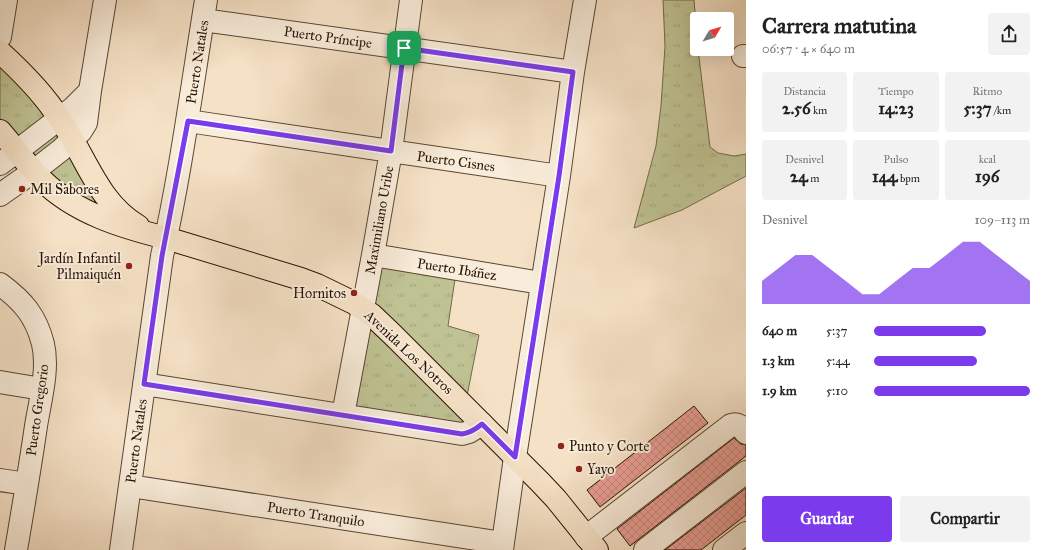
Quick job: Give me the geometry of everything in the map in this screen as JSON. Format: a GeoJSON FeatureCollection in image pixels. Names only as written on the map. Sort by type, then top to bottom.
{"type":"FeatureCollection","features":[{"type":"Feature","properties":{"kind":"main road","name":"Avenida Los Notros"},"geometry":{"type":"LineString","coordinates":[[0,52],[24,74],[60,118],[99,188],[111,204],[120,213],[140,227],[166,238]]}},
{"type":"Feature","properties":{"kind":"main road","name":"Avenida Los Notros"},"geometry":{"type":"LineString","coordinates":[[0,131],[8,157],[34,171],[61,196],[87,212],[119,224],[301,279],[346,298],[362,308],[372,315],[394,336],[540,482],[592,543]]}},
{"type":"Feature","properties":{"kind":"street"},"geometry":{"type":"LineString","coordinates":[[0,37],[6,0]]}},
{"type":"Feature","properties":{"kind":"street"},"geometry":{"type":"LineString","coordinates":[[0,195],[34,171],[82,131],[86,123],[105,0]]}},
{"type":"Feature","properties":{"kind":"street","name":"Maximiliano Uribe"},"geometry":{"type":"LineString","coordinates":[[343,415],[391,151],[411,0]]}},
{"type":"Feature","properties":{"kind":"street"},"geometry":{"type":"LineString","coordinates":[[502,547],[585,0]]}},
{"type":"Feature","properties":{"kind":"street","name":"Puerto Príncipe"},"geometry":{"type":"LineString","coordinates":[[205,10],[404,48],[573,72]]}},
{"type":"Feature","properties":{"kind":"street","name":"Puerto Natales"},"geometry":{"type":"LineString","coordinates":[[121,550],[162,256],[188,121],[205,10]]}},
{"type":"Feature","properties":{"kind":"street"},"geometry":{"type":"LineString","coordinates":[[8,157],[73,108],[90,91]]}},
{"type":"Feature","properties":{"kind":"street","name":"Puerto Cisnes"},"geometry":{"type":"LineString","coordinates":[[188,121],[559,176]]}},
{"type":"Feature","properties":{"kind":"street","name":"Puerto Ibáñez"},"geometry":{"type":"LineString","coordinates":[[373,255],[541,283]]}},
{"type":"Feature","properties":{"kind":"street","name":"Puerto Gregorio"},"geometry":{"type":"LineString","coordinates":[[0,284],[23,303],[32,317],[43,346],[45,360],[42,389],[16,550]]}},
{"type":"Feature","properties":{"kind":"street"},"geometry":{"type":"LineString","coordinates":[[0,382],[42,389]]}},
{"type":"Feature","properties":{"kind":"street"},"geometry":{"type":"LineString","coordinates":[[144,384],[462,434],[474,430],[482,424]]}},
{"type":"Feature","properties":{"kind":"street"},"geometry":{"type":"LineString","coordinates":[[592,543],[731,425],[735,423],[739,424],[746,433]]}},
{"type":"Feature","properties":{"kind":"street"},"geometry":{"type":"LineString","coordinates":[[645,550],[746,472]]}},
{"type":"Feature","properties":{"kind":"street"},"geometry":{"type":"LineString","coordinates":[[0,480],[27,484]]}},
{"type":"Feature","properties":{"kind":"street","name":"Puerto Tranquilo"},"geometry":{"type":"LineString","coordinates":[[130,486],[502,547]]}},
{"type":"Feature","properties":{"kind":"street"},"geometry":{"type":"LineString","coordinates":[[724,550],[746,533]]}},
{"type":"Feature","properties":{"kind":"green space"},"geometry":{"type":"Polygon","coordinates":[[[663,0],[694,0],[695,12],[690,12],[690,56],[699,56],[710,147],[718,153],[734,156],[746,154],[746,176],[682,210],[634,228],[656,146],[661,106],[665,46],[663,0]]]}},
{"type":"Feature","properties":{"kind":"green space"},"geometry":{"type":"Polygon","coordinates":[[[0,60],[47,116],[20,137],[14,135],[0,120],[0,60]]]}},
{"type":"Feature","properties":{"kind":"green space"},"geometry":{"type":"Polygon","coordinates":[[[53,134],[57,136],[58,139],[39,156],[32,155],[32,147],[53,134]]]}},
{"type":"Feature","properties":{"kind":"green space"},"geometry":{"type":"Polygon","coordinates":[[[70,152],[104,201],[94,210],[46,170],[70,152]]]}},
{"type":"Feature","properties":{"kind":"green space"},"geometry":{"type":"Polygon","coordinates":[[[390,264],[455,279],[448,326],[479,335],[467,396],[372,305],[377,269],[390,264]]]}},
{"type":"Feature","properties":{"kind":"green space"},"geometry":{"type":"Polygon","coordinates":[[[367,329],[373,329],[469,419],[465,427],[353,409],[367,329]]]}},
{"type":"Feature","properties":{"kind":"building"},"geometry":{"type":"Polygon","coordinates":[[[694,406],[708,423],[600,507],[587,490],[694,406]]]}},
{"type":"Feature","properties":{"kind":"building"},"geometry":{"type":"Polygon","coordinates":[[[734,438],[741,444],[746,445],[746,456],[630,546],[617,529],[734,438]]]}},
{"type":"Feature","properties":{"kind":"building"},"geometry":{"type":"Polygon","coordinates":[[[746,488],[746,515],[701,550],[665,550],[746,488]]]}},
{"type":"Feature","properties":{"kind":"place","name":"Mil Sabores"},"geometry":{"type":"Point","coordinates":[22,189]}},
{"type":"Feature","properties":{"kind":"place","name":"Jardín Infantil Pilmaiquén"},"geometry":{"type":"Point","coordinates":[129,266]}},
{"type":"Feature","properties":{"kind":"place","name":"Hornitos"},"geometry":{"type":"Point","coordinates":[354,293]}},
{"type":"Feature","properties":{"kind":"place","name":"Punto y Corte"},"geometry":{"type":"Point","coordinates":[561,446]}},
{"type":"Feature","properties":{"kind":"place","name":"Yayo"},"geometry":{"type":"Point","coordinates":[579,469]}},
{"type":"Feature","properties":{"kind":"route"},"geometry":{"type":"LineString","coordinates":[[404,48],[573,72],[559,176],[541,283],[515,457],[482,424],[474,430],[462,434],[144,384],[162,256],[188,121],[391,151],[404,48]]}}]}
